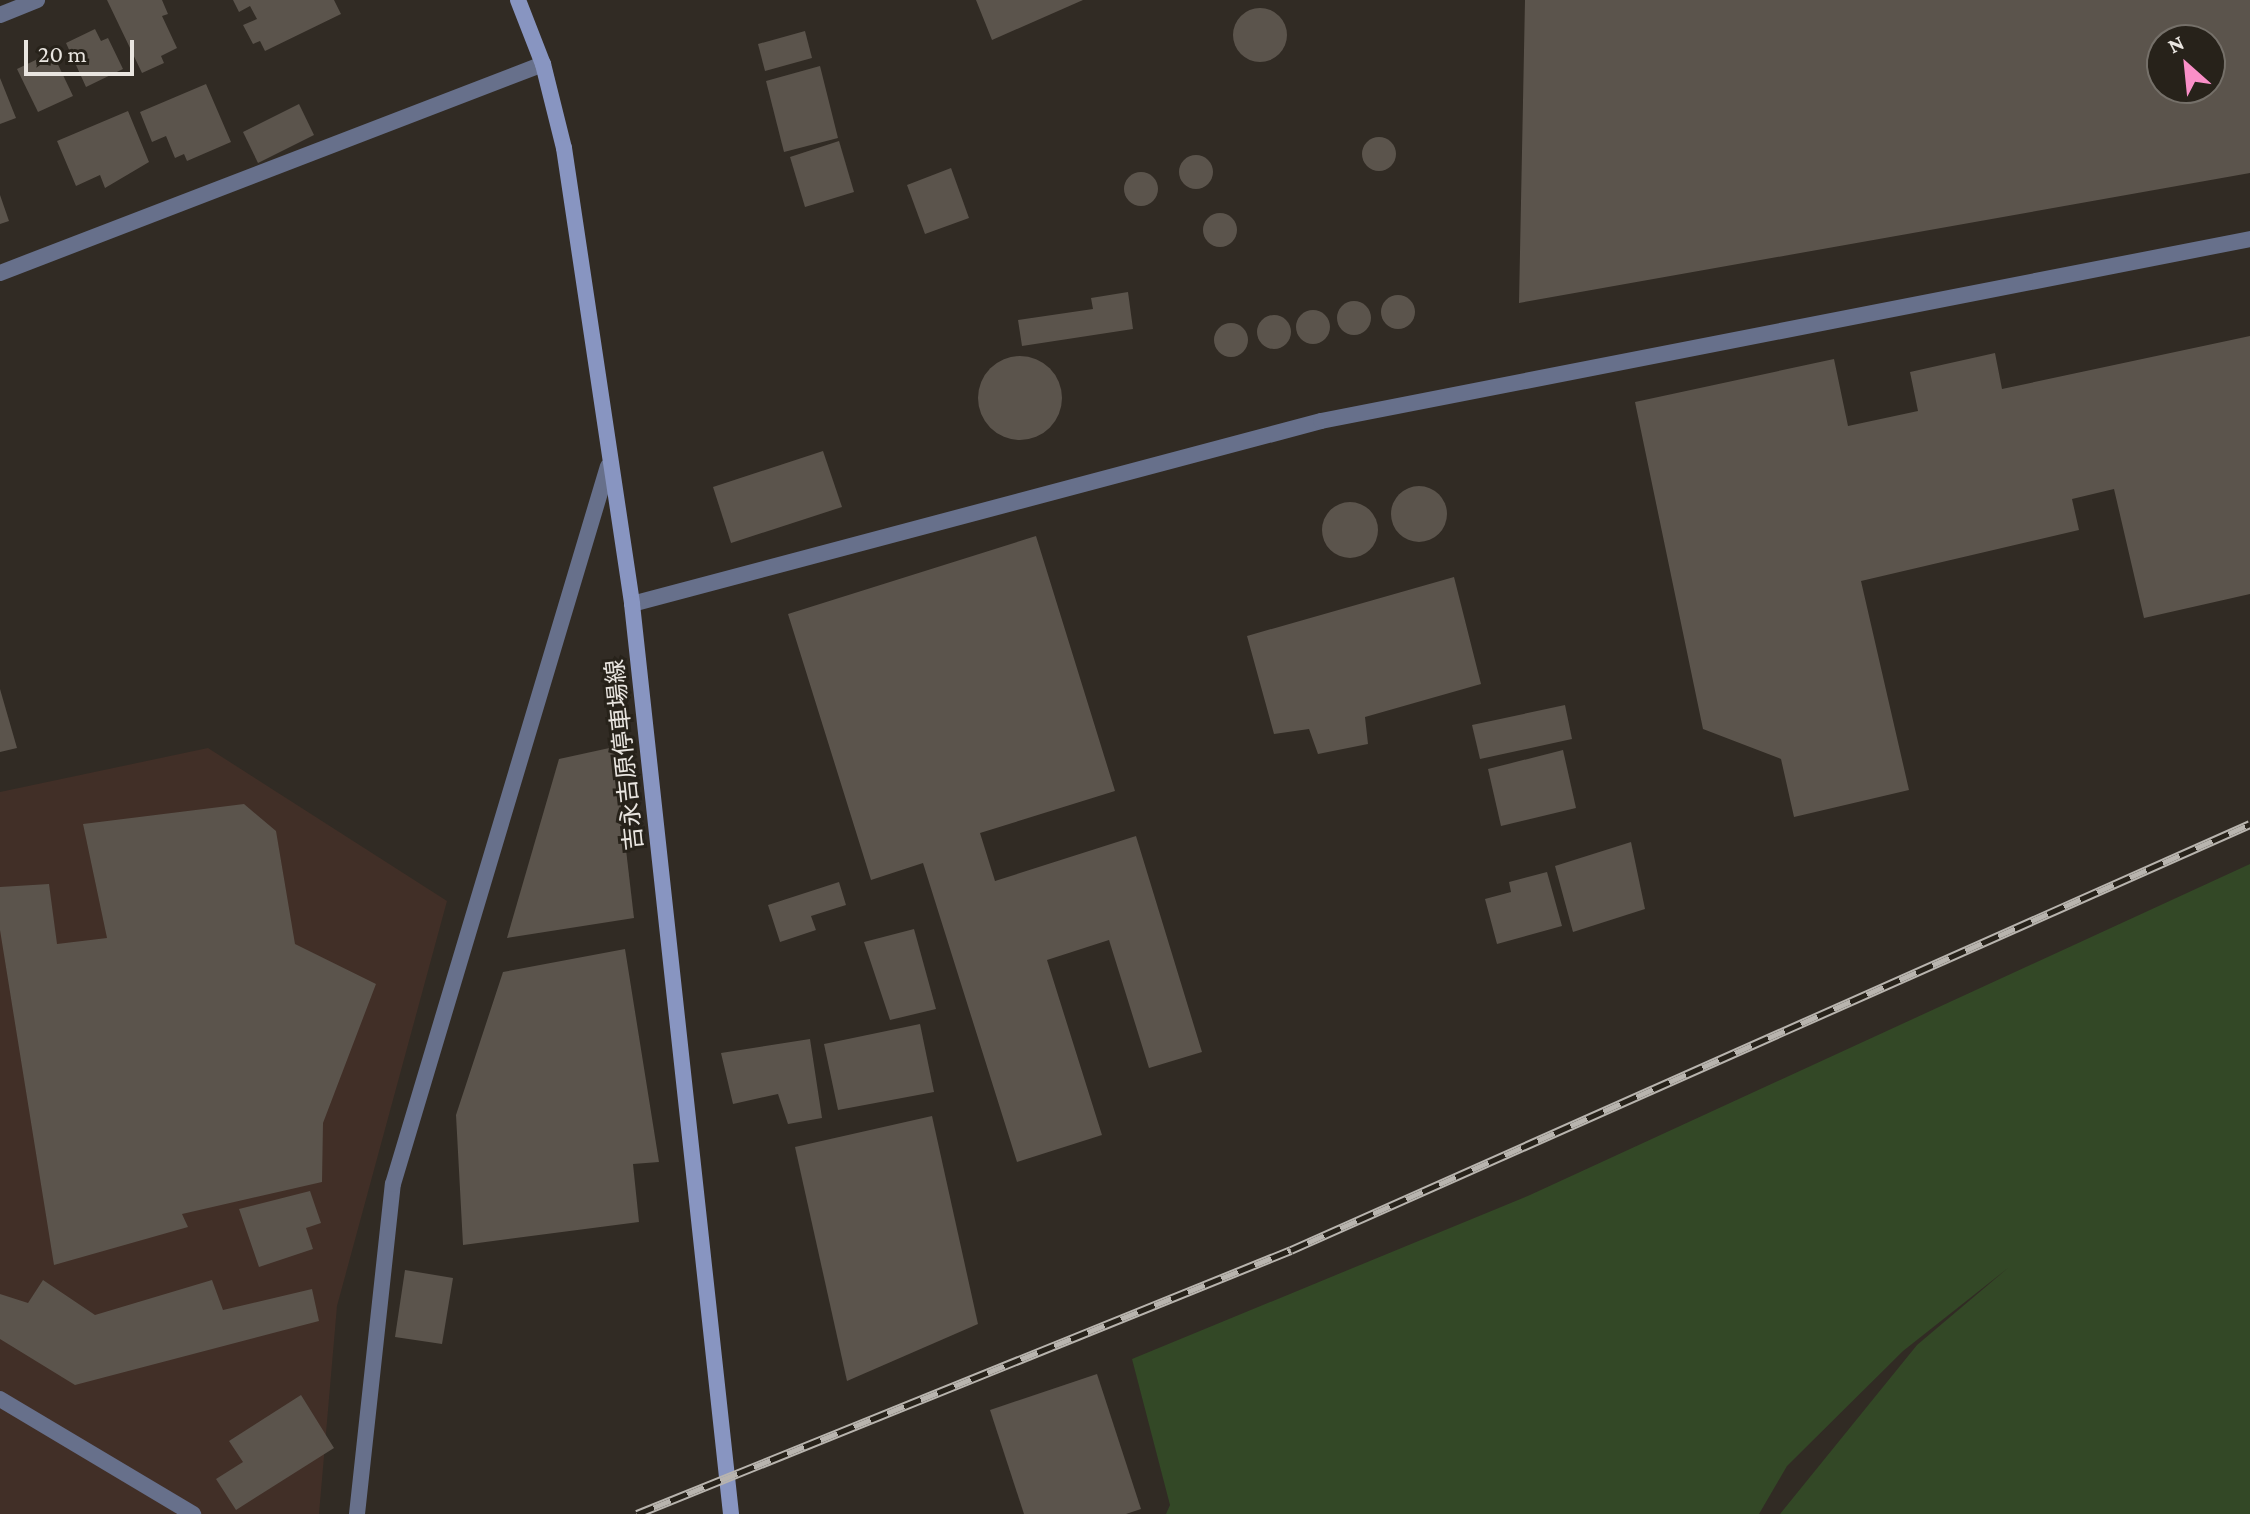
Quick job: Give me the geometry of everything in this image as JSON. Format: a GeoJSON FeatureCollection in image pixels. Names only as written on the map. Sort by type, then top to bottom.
{"type":"FeatureCollection","features":[{"type":"Feature","properties":{"kind":"main road","name":"吉永吉原停車場線"},"geometry":{"type":"LineString","coordinates":[[518,0],[543,64],[564,148],[608,466],[632,604],[731,1514]]}},
{"type":"Feature","properties":{"kind":"street"},"geometry":{"type":"LineString","coordinates":[[0,15],[37,0]]}},
{"type":"Feature","properties":{"kind":"street"},"geometry":{"type":"LineString","coordinates":[[0,273],[543,64]]}},
{"type":"Feature","properties":{"kind":"street"},"geometry":{"type":"LineString","coordinates":[[632,604],[1321,421],[2250,239]]}},
{"type":"Feature","properties":{"kind":"street"},"geometry":{"type":"LineString","coordinates":[[357,1514],[393,1184],[608,466]]}},
{"type":"Feature","properties":{"kind":"street"},"geometry":{"type":"LineString","coordinates":[[0,1399],[193,1514]]}},
{"type":"Feature","properties":{"kind":"shaded area"},"geometry":{"type":"Polygon","coordinates":[[[208,748],[447,901],[337,1306],[319,1514],[0,1514],[0,792],[208,748]]]}},
{"type":"Feature","properties":{"kind":"green space"},"geometry":{"type":"Polygon","coordinates":[[[2250,864],[2250,1514],[1780,1514],[1917,1345],[2008,1268],[1903,1351],[1787,1466],[1759,1514],[1166,1514],[1170,1505],[1132,1359],[1530,1195],[2250,864]]]}},
{"type":"Feature","properties":{"kind":"building"},"geometry":{"type":"Polygon","coordinates":[[[107,0],[162,0],[168,14],[162,16],[177,48],[161,56],[164,63],[142,73],[107,0]]]}},
{"type":"Feature","properties":{"kind":"building"},"geometry":{"type":"Polygon","coordinates":[[[233,0],[334,0],[341,14],[265,51],[260,41],[253,44],[243,25],[257,19],[250,6],[239,12],[233,0]]]}},
{"type":"Feature","properties":{"kind":"building"},"geometry":{"type":"Polygon","coordinates":[[[976,0],[1083,0],[992,40],[976,0]]]}},
{"type":"Feature","properties":{"kind":"building"},"geometry":{"type":"Polygon","coordinates":[[[1525,0],[2250,0],[2250,173],[1519,303],[1525,0]]]}},
{"type":"Feature","properties":{"kind":"building"},"geometry":{"type":"Polygon","coordinates":[[[1260,8],[1279,16],[1287,35],[1279,54],[1260,62],[1241,54],[1233,35],[1241,16],[1260,8]]]}},
{"type":"Feature","properties":{"kind":"building"},"geometry":{"type":"Polygon","coordinates":[[[95,29],[101,41],[108,38],[123,69],[86,87],[66,43],[95,29]]]}},
{"type":"Feature","properties":{"kind":"building"},"geometry":{"type":"Polygon","coordinates":[[[805,31],[812,58],[765,71],[758,44],[805,31]]]}},
{"type":"Feature","properties":{"kind":"building"},"geometry":{"type":"Polygon","coordinates":[[[52,52],[73,96],[38,112],[17,69],[52,52]]]}},
{"type":"Feature","properties":{"kind":"building"},"geometry":{"type":"Polygon","coordinates":[[[820,66],[838,138],[784,152],[766,81],[820,66]]]}},
{"type":"Feature","properties":{"kind":"building"},"geometry":{"type":"Polygon","coordinates":[[[0,78],[16,118],[0,124],[0,78]]]}},
{"type":"Feature","properties":{"kind":"building"},"geometry":{"type":"Polygon","coordinates":[[[206,84],[231,142],[187,161],[184,154],[175,158],[166,136],[152,142],[140,112],[206,84]]]}},
{"type":"Feature","properties":{"kind":"building"},"geometry":{"type":"Polygon","coordinates":[[[299,104],[314,135],[258,163],[243,132],[299,104]]]}},
{"type":"Feature","properties":{"kind":"building"},"geometry":{"type":"Polygon","coordinates":[[[128,111],[149,162],[105,188],[100,175],[76,186],[57,141],[128,111]]]}},
{"type":"Feature","properties":{"kind":"building"},"geometry":{"type":"Polygon","coordinates":[[[1379,137],[1391,142],[1396,154],[1391,166],[1379,171],[1367,166],[1362,154],[1367,142],[1379,137]]]}},
{"type":"Feature","properties":{"kind":"building"},"geometry":{"type":"Polygon","coordinates":[[[839,141],[854,192],[805,207],[790,157],[839,141]]]}},
{"type":"Feature","properties":{"kind":"building"},"geometry":{"type":"Polygon","coordinates":[[[1196,155],[1208,160],[1213,172],[1208,184],[1196,189],[1184,184],[1179,172],[1184,160],[1196,155]]]}},
{"type":"Feature","properties":{"kind":"building"},"geometry":{"type":"Polygon","coordinates":[[[951,168],[969,218],[925,234],[907,185],[951,168]]]}},
{"type":"Feature","properties":{"kind":"building"},"geometry":{"type":"Polygon","coordinates":[[[1141,172],[1153,177],[1158,189],[1153,201],[1141,206],[1129,201],[1124,189],[1129,177],[1141,172]]]}},
{"type":"Feature","properties":{"kind":"building"},"geometry":{"type":"Polygon","coordinates":[[[0,195],[9,221],[0,224],[0,195]]]}},
{"type":"Feature","properties":{"kind":"building"},"geometry":{"type":"Polygon","coordinates":[[[1220,213],[1232,218],[1237,230],[1232,242],[1220,247],[1208,242],[1203,230],[1208,218],[1220,213]]]}},
{"type":"Feature","properties":{"kind":"building"},"geometry":{"type":"Polygon","coordinates":[[[1128,292],[1133,329],[1022,346],[1018,320],[1093,309],[1091,298],[1128,292]]]}},
{"type":"Feature","properties":{"kind":"building"},"geometry":{"type":"Polygon","coordinates":[[[1398,295],[1410,300],[1415,312],[1410,324],[1398,329],[1386,324],[1381,312],[1386,300],[1398,295]]]}},
{"type":"Feature","properties":{"kind":"building"},"geometry":{"type":"Polygon","coordinates":[[[1354,301],[1366,306],[1371,318],[1366,330],[1354,335],[1342,330],[1337,318],[1342,306],[1354,301]]]}},
{"type":"Feature","properties":{"kind":"building"},"geometry":{"type":"Polygon","coordinates":[[[1313,310],[1325,315],[1330,327],[1325,339],[1313,344],[1301,339],[1296,327],[1301,315],[1313,310]]]}},
{"type":"Feature","properties":{"kind":"building"},"geometry":{"type":"Polygon","coordinates":[[[1274,315],[1286,320],[1291,332],[1286,344],[1274,349],[1262,344],[1257,332],[1262,320],[1274,315]]]}},
{"type":"Feature","properties":{"kind":"building"},"geometry":{"type":"Polygon","coordinates":[[[1231,323],[1243,328],[1248,340],[1243,352],[1231,357],[1219,352],[1214,340],[1219,328],[1231,323]]]}},
{"type":"Feature","properties":{"kind":"building"},"geometry":{"type":"Polygon","coordinates":[[[2250,336],[2250,594],[2144,618],[2114,489],[2072,499],[2079,530],[1861,581],[1909,790],[1794,817],[1781,759],[1703,729],[1635,402],[1834,359],[1848,426],[1918,411],[1910,372],[1995,353],[2002,389],[2250,336]]]}},
{"type":"Feature","properties":{"kind":"building"},"geometry":{"type":"Polygon","coordinates":[[[1020,356],[1036,359],[1050,368],[1059,382],[1062,398],[1059,414],[1050,428],[1036,437],[1020,440],[1004,437],[990,428],[981,414],[978,398],[981,382],[990,368],[1004,359],[1020,356]]]}},
{"type":"Feature","properties":{"kind":"building"},"geometry":{"type":"Polygon","coordinates":[[[823,451],[842,507],[731,543],[713,487],[823,451]]]}},
{"type":"Feature","properties":{"kind":"building"},"geometry":{"type":"Polygon","coordinates":[[[1419,486],[1439,494],[1447,514],[1439,534],[1419,542],[1399,534],[1391,514],[1399,494],[1419,486]]]}},
{"type":"Feature","properties":{"kind":"building"},"geometry":{"type":"Polygon","coordinates":[[[1350,502],[1370,510],[1378,530],[1370,550],[1350,558],[1330,550],[1322,530],[1330,510],[1350,502]]]}},
{"type":"Feature","properties":{"kind":"building"},"geometry":{"type":"Polygon","coordinates":[[[1036,536],[1115,791],[980,833],[995,881],[1136,836],[1202,1052],[1149,1068],[1109,940],[1047,960],[1102,1135],[1017,1162],[923,863],[871,880],[788,614],[1036,536]]]}},
{"type":"Feature","properties":{"kind":"building"},"geometry":{"type":"Polygon","coordinates":[[[1454,577],[1481,684],[1365,717],[1368,744],[1318,754],[1309,729],[1274,734],[1247,636],[1454,577]]]}},
{"type":"Feature","properties":{"kind":"building"},"geometry":{"type":"Polygon","coordinates":[[[0,689],[17,748],[0,752],[0,689]]]}},
{"type":"Feature","properties":{"kind":"building"},"geometry":{"type":"Polygon","coordinates":[[[1565,705],[1572,739],[1480,759],[1472,725],[1565,705]]]}},
{"type":"Feature","properties":{"kind":"building"},"geometry":{"type":"Polygon","coordinates":[[[614,747],[634,918],[507,938],[559,759],[614,747]]]}},
{"type":"Feature","properties":{"kind":"building"},"geometry":{"type":"Polygon","coordinates":[[[1563,750],[1576,808],[1501,826],[1488,769],[1563,750]]]}},
{"type":"Feature","properties":{"kind":"building"},"geometry":{"type":"Polygon","coordinates":[[[244,804],[276,831],[295,944],[376,984],[323,1123],[322,1182],[182,1214],[188,1227],[54,1265],[0,930],[0,887],[49,884],[57,944],[107,938],[83,824],[244,804]]]}},
{"type":"Feature","properties":{"kind":"building"},"geometry":{"type":"Polygon","coordinates":[[[1631,842],[1645,909],[1573,932],[1555,866],[1631,842]]]}},
{"type":"Feature","properties":{"kind":"building"},"geometry":{"type":"Polygon","coordinates":[[[1547,872],[1562,926],[1497,944],[1485,899],[1511,892],[1509,882],[1547,872]]]}},
{"type":"Feature","properties":{"kind":"building"},"geometry":{"type":"Polygon","coordinates":[[[839,882],[846,905],[811,916],[816,930],[780,942],[768,905],[839,882]]]}},
{"type":"Feature","properties":{"kind":"building"},"geometry":{"type":"Polygon","coordinates":[[[914,929],[936,1009],[890,1020],[864,942],[914,929]]]}},
{"type":"Feature","properties":{"kind":"building"},"geometry":{"type":"Polygon","coordinates":[[[625,949],[659,1162],[633,1164],[639,1222],[463,1245],[456,1115],[503,972],[625,949]]]}},
{"type":"Feature","properties":{"kind":"building"},"geometry":{"type":"Polygon","coordinates":[[[920,1024],[934,1092],[838,1110],[824,1044],[920,1024]]]}},
{"type":"Feature","properties":{"kind":"building"},"geometry":{"type":"Polygon","coordinates":[[[810,1039],[822,1118],[788,1124],[778,1094],[733,1104],[721,1053],[810,1039]]]}},
{"type":"Feature","properties":{"kind":"building"},"geometry":{"type":"Polygon","coordinates":[[[932,1116],[978,1324],[847,1381],[795,1147],[932,1116]]]}},
{"type":"Feature","properties":{"kind":"building"},"geometry":{"type":"Polygon","coordinates":[[[310,1191],[321,1223],[306,1228],[313,1249],[259,1267],[239,1209],[310,1191]]]}},
{"type":"Feature","properties":{"kind":"building"},"geometry":{"type":"Polygon","coordinates":[[[405,1270],[453,1278],[442,1344],[395,1337],[405,1270]]]}},
{"type":"Feature","properties":{"kind":"building"},"geometry":{"type":"Polygon","coordinates":[[[43,1280],[95,1315],[212,1280],[223,1310],[312,1289],[319,1321],[75,1385],[0,1339],[0,1294],[28,1303],[43,1280]]]}},
{"type":"Feature","properties":{"kind":"building"},"geometry":{"type":"Polygon","coordinates":[[[1097,1374],[1141,1509],[1126,1514],[1024,1514],[990,1410],[1097,1374]]]}},
{"type":"Feature","properties":{"kind":"building"},"geometry":{"type":"Polygon","coordinates":[[[301,1395],[334,1448],[236,1510],[216,1479],[243,1462],[229,1441],[301,1395]]]}},
{"type":"Feature","properties":{"kind":"railway"},"geometry":{"type":"LineString","coordinates":[[637,1514],[1291,1250],[2250,824]]}}]}
